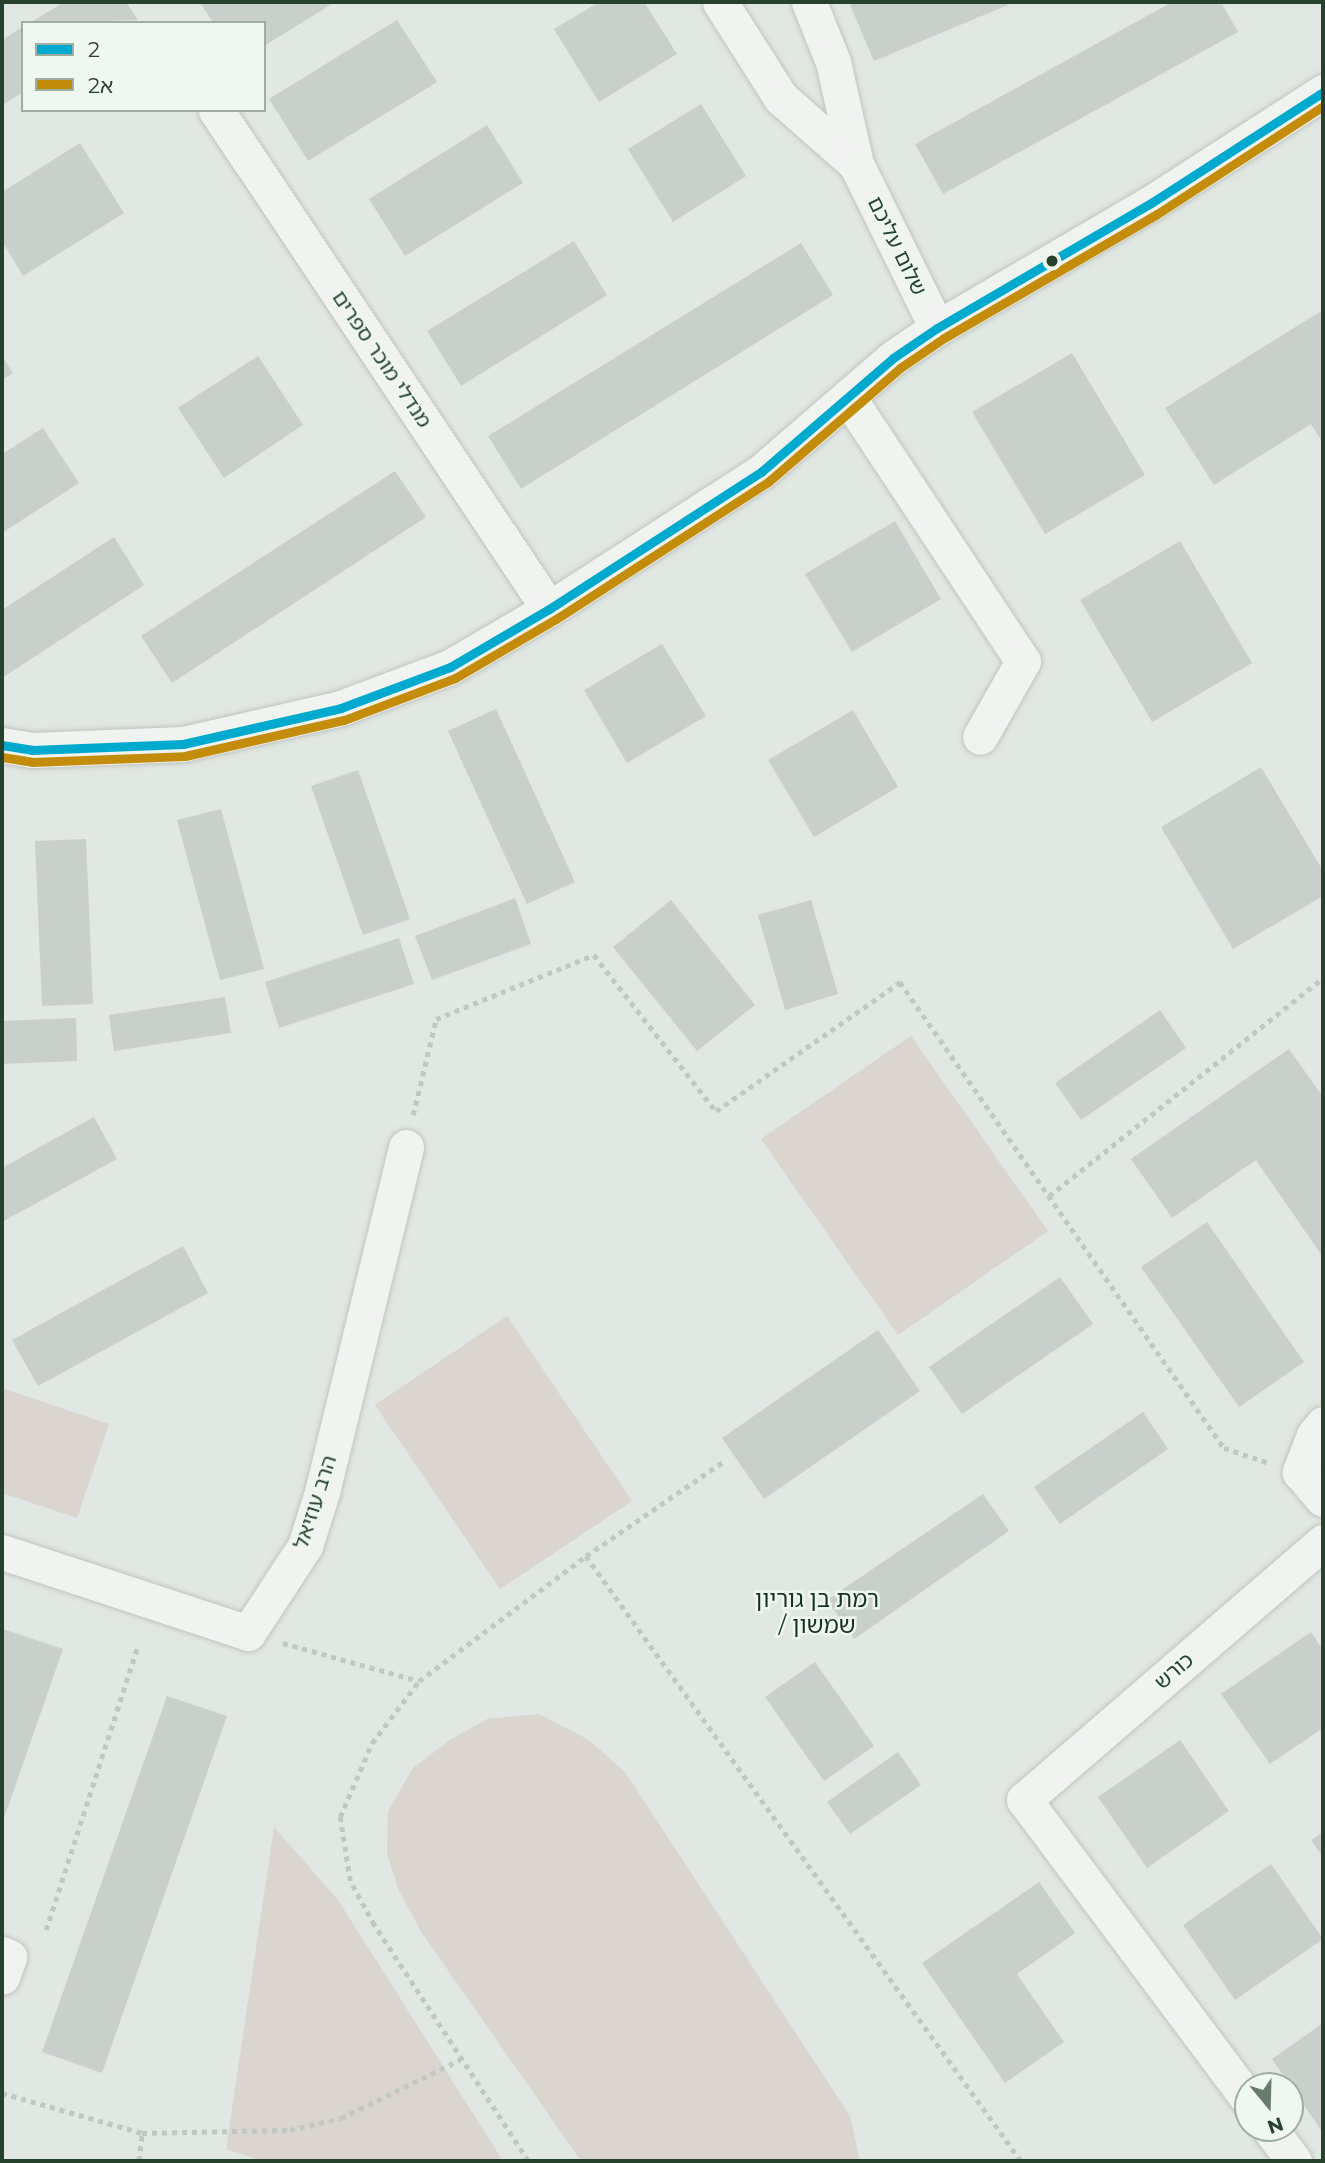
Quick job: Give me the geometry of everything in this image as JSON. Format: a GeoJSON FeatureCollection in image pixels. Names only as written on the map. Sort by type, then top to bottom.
{"type":"FeatureCollection","features":[{"type":"Feature","properties":{"kind":"street","name":"שלום עליכם"},"geometry":{"type":"LineString","coordinates":[[720,2],[781,98],[856,164]]}},
{"type":"Feature","properties":{"kind":"street","name":"שלום עליכם"},"geometry":{"type":"LineString","coordinates":[[809,2],[833,62],[856,164],[937,328]]}},
{"type":"Feature","properties":{"kind":"street"},"geometry":{"type":"LineString","coordinates":[[2,745],[33,750],[183,744],[341,708],[450,667],[549,608],[761,472],[893,358],[937,328],[1163,196],[1323,92]]}},
{"type":"Feature","properties":{"kind":"street","name":"מנדלי מוכר ספרים"},"geometry":{"type":"LineString","coordinates":[[217,112],[549,608]]}},
{"type":"Feature","properties":{"kind":"street"},"geometry":{"type":"LineString","coordinates":[[848,397],[1023,661],[980,737]]}},
{"type":"Feature","properties":{"kind":"street","name":"הרב עוזיאל"},"geometry":{"type":"LineString","coordinates":[[248,1633],[305,1546],[322,1492],[406,1147]]}},
{"type":"Feature","properties":{"kind":"street"},"geometry":{"type":"LineString","coordinates":[[1323,1424],[1314,1435],[1300,1472],[1323,1499]]}},
{"type":"Feature","properties":{"kind":"street","name":"כורש"},"geometry":{"type":"LineString","coordinates":[[1234,2080],[1024,1800],[1323,1542]]}},
{"type":"Feature","properties":{"kind":"street"},"geometry":{"type":"LineString","coordinates":[[2,1552],[248,1633]]}},
{"type":"Feature","properties":{"kind":"street"},"geometry":{"type":"LineString","coordinates":[[2,1954],[9,1957],[2,1977]]}},
{"type":"Feature","properties":{"kind":"street"},"geometry":{"type":"LineString","coordinates":[[1280,2142],[1294,2161]]}},
{"type":"Feature","properties":{"kind":"path"},"geometry":{"type":"LineString","coordinates":[[406,1147],[436,1019],[594,955],[716,1111],[900,982],[1224,1448],[1300,1472]]}},
{"type":"Feature","properties":{"kind":"path"},"geometry":{"type":"LineString","coordinates":[[1049,1196],[1323,978]]}},
{"type":"Feature","properties":{"kind":"path"},"geometry":{"type":"LineString","coordinates":[[528,2161],[374,1925],[350,1881],[340,1817],[372,1743],[419,1681],[586,1556],[723,1462]]}},
{"type":"Feature","properties":{"kind":"path"},"geometry":{"type":"LineString","coordinates":[[586,1556],[1021,2161]]}},
{"type":"Feature","properties":{"kind":"path"},"geometry":{"type":"LineString","coordinates":[[248,1633],[419,1681]]}},
{"type":"Feature","properties":{"kind":"path"},"geometry":{"type":"LineString","coordinates":[[46,1930],[137,1648]]}},
{"type":"Feature","properties":{"kind":"path"},"geometry":{"type":"LineString","coordinates":[[2,2094],[142,2133],[290,2130],[341,2118],[461,2059]]}},
{"type":"Feature","properties":{"kind":"path"},"geometry":{"type":"LineString","coordinates":[[139,2161],[142,2133]]}},
{"type":"Feature","properties":{"kind":"shaded area"},"geometry":{"type":"Polygon","coordinates":[[[911,1036],[1048,1231],[898,1335],[761,1139],[911,1036]]]}},
{"type":"Feature","properties":{"kind":"shaded area"},"geometry":{"type":"Polygon","coordinates":[[[507,1316],[632,1501],[500,1589],[375,1405],[507,1316]]]}},
{"type":"Feature","properties":{"kind":"shaded area"},"geometry":{"type":"Polygon","coordinates":[[[2,1388],[109,1424],[77,1518],[2,1493],[2,1388]]]}},
{"type":"Feature","properties":{"kind":"shaded area"},"geometry":{"type":"Polygon","coordinates":[[[539,1714],[589,1740],[625,1772],[850,2116],[860,2161],[581,2161],[422,1933],[399,1891],[387,1854],[388,1811],[413,1768],[450,1740],[487,1719],[539,1714]]]}},
{"type":"Feature","properties":{"kind":"shaded area"},"geometry":{"type":"Polygon","coordinates":[[[274,1827],[338,1900],[503,2161],[262,2161],[226,2149],[274,1827]]]}},
{"type":"Feature","properties":{"kind":"building"},"geometry":{"type":"Polygon","coordinates":[[[64,2],[126,2],[138,20],[102,21],[33,21],[64,2]]]}},
{"type":"Feature","properties":{"kind":"building"},"geometry":{"type":"Polygon","coordinates":[[[200,2],[335,2],[266,45],[266,21],[212,21],[200,2]]]}},
{"type":"Feature","properties":{"kind":"building"},"geometry":{"type":"Polygon","coordinates":[[[599,2],[644,2],[677,54],[599,102],[554,29],[599,2]]]}},
{"type":"Feature","properties":{"kind":"building"},"geometry":{"type":"Polygon","coordinates":[[[857,2],[1015,2],[874,61],[850,5],[857,2]]]}},
{"type":"Feature","properties":{"kind":"building"},"geometry":{"type":"Polygon","coordinates":[[[1172,2],[1221,2],[1238,32],[943,194],[915,144],[1172,2]]]}},
{"type":"Feature","properties":{"kind":"building"},"geometry":{"type":"Polygon","coordinates":[[[397,20],[437,82],[308,161],[269,99],[397,20]]]}},
{"type":"Feature","properties":{"kind":"building"},"geometry":{"type":"Polygon","coordinates":[[[21,28],[21,93],[2,105],[2,40],[21,28]]]}},
{"type":"Feature","properties":{"kind":"building"},"geometry":{"type":"Polygon","coordinates":[[[701,104],[746,176],[673,222],[628,149],[701,104]]]}},
{"type":"Feature","properties":{"kind":"building"},"geometry":{"type":"Polygon","coordinates":[[[487,125],[523,183],[405,256],[369,199],[487,125]]]}},
{"type":"Feature","properties":{"kind":"building"},"geometry":{"type":"Polygon","coordinates":[[[80,143],[124,213],[23,276],[2,241],[2,192],[80,143]]]}},
{"type":"Feature","properties":{"kind":"building"},"geometry":{"type":"Polygon","coordinates":[[[574,241],[607,295],[461,386],[427,331],[574,241]]]}},
{"type":"Feature","properties":{"kind":"building"},"geometry":{"type":"Polygon","coordinates":[[[801,243],[833,295],[521,489],[488,436],[801,243]]]}},
{"type":"Feature","properties":{"kind":"building"},"geometry":{"type":"Polygon","coordinates":[[[1323,310],[1323,443],[1311,424],[1214,485],[1165,408],[1323,310]]]}},
{"type":"Feature","properties":{"kind":"building"},"geometry":{"type":"Polygon","coordinates":[[[1072,353],[1145,475],[1045,534],[972,412],[1072,353]]]}},
{"type":"Feature","properties":{"kind":"building"},"geometry":{"type":"Polygon","coordinates":[[[2,356],[13,373],[2,380],[2,356]]]}},
{"type":"Feature","properties":{"kind":"building"},"geometry":{"type":"Polygon","coordinates":[[[258,356],[303,425],[224,478],[178,408],[258,356]]]}},
{"type":"Feature","properties":{"kind":"building"},"geometry":{"type":"Polygon","coordinates":[[[43,428],[79,483],[2,533],[2,454],[43,428]]]}},
{"type":"Feature","properties":{"kind":"building"},"geometry":{"type":"Polygon","coordinates":[[[395,471],[426,517],[172,683],[141,636],[395,471]]]}},
{"type":"Feature","properties":{"kind":"building"},"geometry":{"type":"Polygon","coordinates":[[[895,521],[941,599],[852,652],[805,574],[895,521]]]}},
{"type":"Feature","properties":{"kind":"building"},"geometry":{"type":"Polygon","coordinates":[[[114,537],[144,585],[2,678],[2,610],[114,537]]]}},
{"type":"Feature","properties":{"kind":"building"},"geometry":{"type":"Polygon","coordinates":[[[1180,541],[1252,663],[1152,722],[1080,600],[1180,541]]]}},
{"type":"Feature","properties":{"kind":"building"},"geometry":{"type":"Polygon","coordinates":[[[662,644],[706,716],[627,763],[584,690],[662,644]]]}},
{"type":"Feature","properties":{"kind":"building"},"geometry":{"type":"Polygon","coordinates":[[[496,709],[575,882],[527,904],[448,731],[496,709]]]}},
{"type":"Feature","properties":{"kind":"building"},"geometry":{"type":"Polygon","coordinates":[[[853,710],[898,787],[814,837],[768,760],[853,710]]]}},
{"type":"Feature","properties":{"kind":"building"},"geometry":{"type":"Polygon","coordinates":[[[1261,767],[1323,871],[1323,896],[1233,949],[1161,827],[1261,767]]]}},
{"type":"Feature","properties":{"kind":"building"},"geometry":{"type":"Polygon","coordinates":[[[358,770],[410,919],[363,935],[311,786],[358,770]]]}},
{"type":"Feature","properties":{"kind":"building"},"geometry":{"type":"Polygon","coordinates":[[[221,809],[264,969],[220,980],[177,820],[221,809]]]}},
{"type":"Feature","properties":{"kind":"building"},"geometry":{"type":"Polygon","coordinates":[[[86,839],[93,1004],[42,1006],[35,841],[86,839]]]}},
{"type":"Feature","properties":{"kind":"building"},"geometry":{"type":"Polygon","coordinates":[[[515,898],[531,944],[432,980],[415,936],[515,898]]]}},
{"type":"Feature","properties":{"kind":"building"},"geometry":{"type":"Polygon","coordinates":[[[671,900],[755,1005],[697,1051],[613,947],[671,900]]]}},
{"type":"Feature","properties":{"kind":"building"},"geometry":{"type":"Polygon","coordinates":[[[811,900],[838,994],[785,1010],[758,915],[811,900]]]}},
{"type":"Feature","properties":{"kind":"building"},"geometry":{"type":"Polygon","coordinates":[[[399,938],[414,984],[279,1028],[265,982],[399,938]]]}},
{"type":"Feature","properties":{"kind":"building"},"geometry":{"type":"Polygon","coordinates":[[[225,997],[231,1033],[114,1051],[109,1015],[225,997]]]}},
{"type":"Feature","properties":{"kind":"building"},"geometry":{"type":"Polygon","coordinates":[[[1160,1010],[1186,1048],[1081,1120],[1055,1083],[1160,1010]]]}},
{"type":"Feature","properties":{"kind":"building"},"geometry":{"type":"Polygon","coordinates":[[[76,1018],[77,1061],[2,1064],[2,1021],[76,1018]]]}},
{"type":"Feature","properties":{"kind":"building"},"geometry":{"type":"Polygon","coordinates":[[[1289,1049],[1323,1097],[1323,1257],[1256,1160],[1172,1218],[1131,1159],[1289,1049]]]}},
{"type":"Feature","properties":{"kind":"building"},"geometry":{"type":"Polygon","coordinates":[[[94,1117],[117,1159],[2,1222],[2,1168],[94,1117]]]}},
{"type":"Feature","properties":{"kind":"building"},"geometry":{"type":"Polygon","coordinates":[[[1207,1222],[1304,1362],[1239,1407],[1141,1267],[1207,1222]]]}},
{"type":"Feature","properties":{"kind":"building"},"geometry":{"type":"Polygon","coordinates":[[[183,1246],[208,1293],[38,1386],[12,1340],[183,1246]]]}},
{"type":"Feature","properties":{"kind":"building"},"geometry":{"type":"Polygon","coordinates":[[[1060,1277],[1093,1324],[962,1414],[929,1367],[1060,1277]]]}},
{"type":"Feature","properties":{"kind":"building"},"geometry":{"type":"Polygon","coordinates":[[[878,1330],[920,1391],[764,1499],[722,1438],[878,1330]]]}},
{"type":"Feature","properties":{"kind":"building"},"geometry":{"type":"Polygon","coordinates":[[[1143,1412],[1168,1449],[1060,1524],[1034,1487],[1143,1412]]]}},
{"type":"Feature","properties":{"kind":"building"},"geometry":{"type":"Polygon","coordinates":[[[983,1494],[1009,1531],[854,1639],[827,1600],[983,1494]]]}},
{"type":"Feature","properties":{"kind":"building"},"geometry":{"type":"Polygon","coordinates":[[[3,1629],[63,1649],[2,1824],[2,1633],[3,1629]]]}},
{"type":"Feature","properties":{"kind":"building"},"geometry":{"type":"Polygon","coordinates":[[[1311,1632],[1323,1650],[1323,1728],[1270,1764],[1221,1694],[1311,1632]]]}},
{"type":"Feature","properties":{"kind":"building"},"geometry":{"type":"Polygon","coordinates":[[[815,1662],[874,1746],[824,1781],[765,1697],[815,1662]]]}},
{"type":"Feature","properties":{"kind":"building"},"geometry":{"type":"Polygon","coordinates":[[[167,1696],[227,1716],[102,2073],[42,2052],[167,1696]]]}},
{"type":"Feature","properties":{"kind":"building"},"geometry":{"type":"Polygon","coordinates":[[[1180,1740],[1229,1811],[1147,1868],[1098,1797],[1180,1740]]]}},
{"type":"Feature","properties":{"kind":"building"},"geometry":{"type":"Polygon","coordinates":[[[898,1752],[921,1785],[850,1834],[827,1802],[898,1752]]]}},
{"type":"Feature","properties":{"kind":"building"},"geometry":{"type":"Polygon","coordinates":[[[1323,1832],[1323,1857],[1311,1840],[1323,1832]]]}},
{"type":"Feature","properties":{"kind":"building"},"geometry":{"type":"Polygon","coordinates":[[[1271,1864],[1323,1939],[1235,2000],[1183,1925],[1271,1864]]]}},
{"type":"Feature","properties":{"kind":"building"},"geometry":{"type":"Polygon","coordinates":[[[1039,1882],[1075,1933],[1017,1974],[1064,2042],[1005,2083],[922,1963],[1039,1882]]]}},
{"type":"Feature","properties":{"kind":"building"},"geometry":{"type":"Polygon","coordinates":[[[1323,2023],[1323,2133],[1304,2105],[1304,2072],[1281,2072],[1272,2059],[1323,2023]]]}},
{"type":"Feature","properties":{"kind":"transit line","name":"2"},"geometry":{"type":"LineString","coordinates":[[2,745],[32,750],[183,744],[341,708],[450,667],[549,609],[761,472],[893,358],[937,328],[1151,203],[1323,92]]}},
{"type":"Feature","properties":{"kind":"transit line","name":"2א"},"geometry":{"type":"LineString","coordinates":[[2,757],[32,762],[185,756],[344,720],[455,678],[556,619],[768,482],[900,368],[944,338],[1157,214],[1323,106]]}},
{"type":"Feature","properties":{"kind":"district","name":"רמת בן גוריון / שמשון"},"geometry":{"type":"Point","coordinates":[817,1612]}}]}
